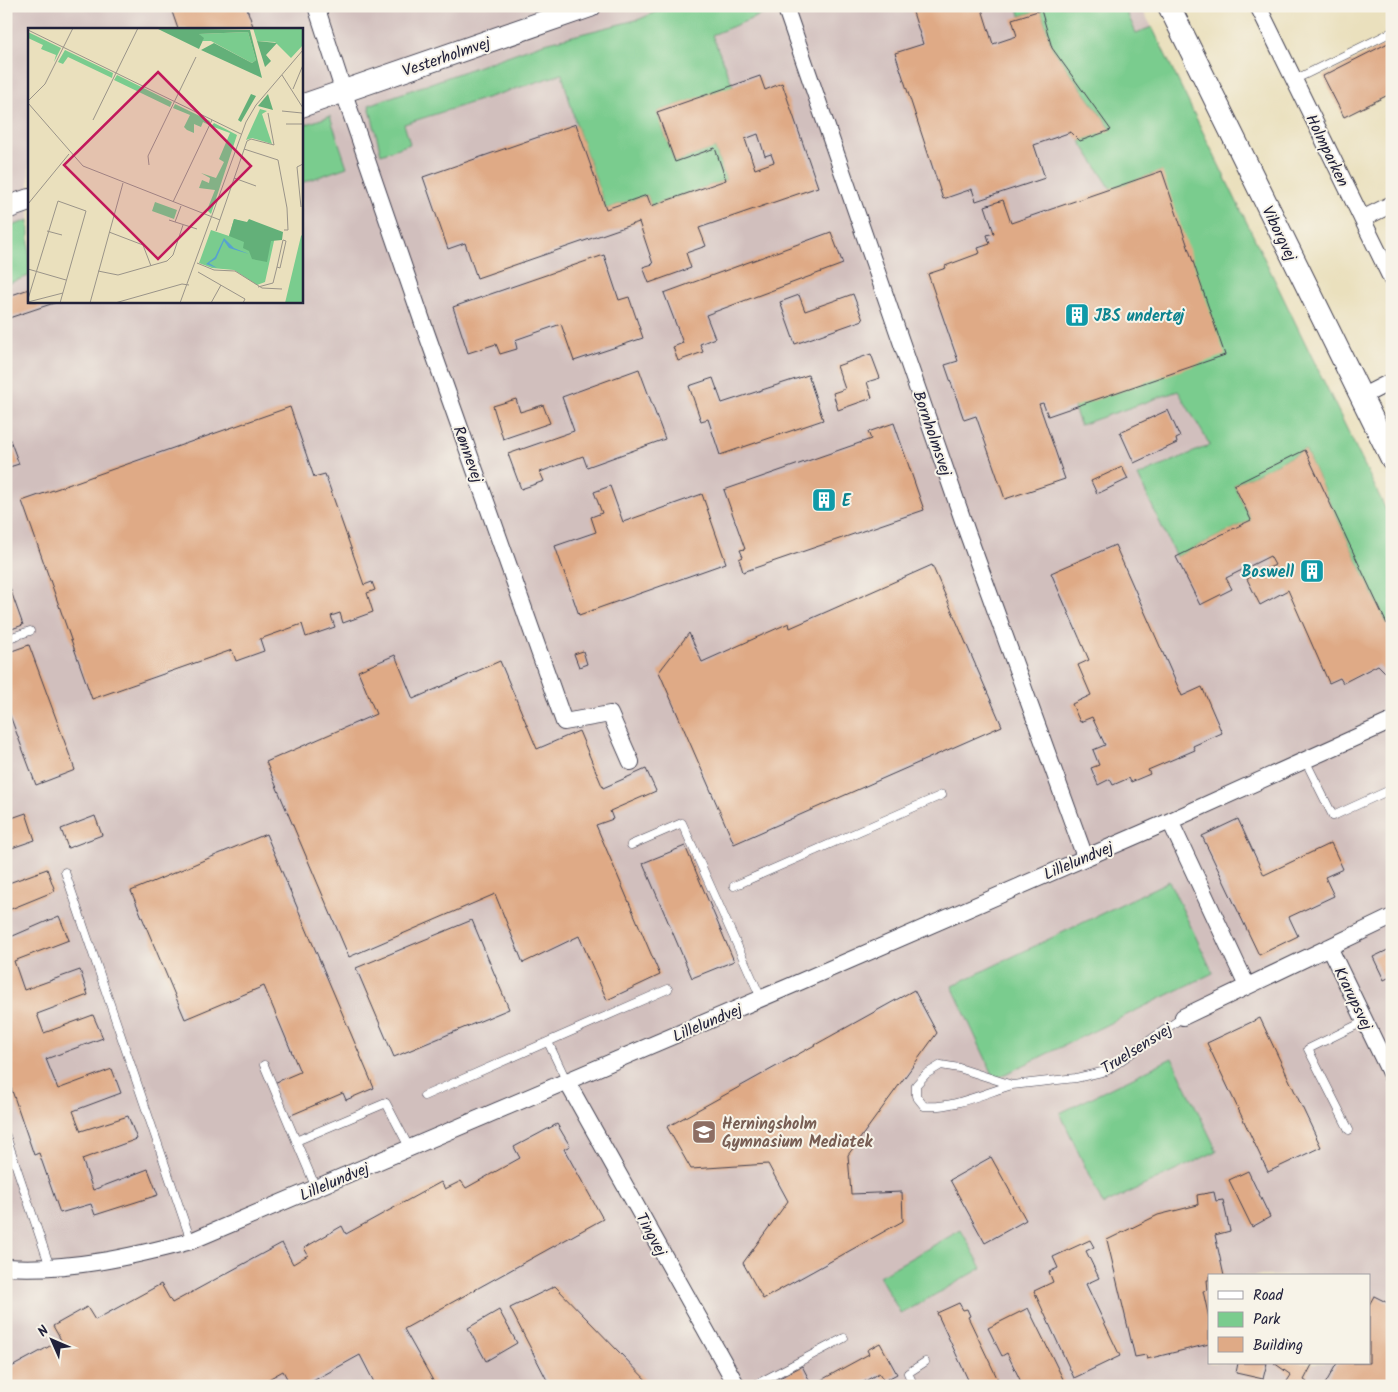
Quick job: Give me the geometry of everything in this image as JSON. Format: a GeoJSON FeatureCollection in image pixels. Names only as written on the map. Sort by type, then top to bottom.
{"type":"FeatureCollection","features":[{"type":"Feature","properties":{"kind":"street"},"geometry":{"type":"LineString","coordinates":[[316,6],[336,71],[345,91]]}},
{"type":"Feature","properties":{"kind":"street","name":"Vesterholmvej"},"geometry":{"type":"LineString","coordinates":[[302,106],[590,6]]}},
{"type":"Feature","properties":{"kind":"street","name":"Bornholmsvej"},"geometry":{"type":"LineString","coordinates":[[785,6],[967,532],[1085,857]]}},
{"type":"Feature","properties":{"kind":"street","name":"Viborgvej"},"geometry":{"type":"LineString","coordinates":[[1169,6],[1392,460]]}},
{"type":"Feature","properties":{"kind":"street","name":"Holmparken"},"geometry":{"type":"LineString","coordinates":[[1258,6],[1392,280]]}},
{"type":"Feature","properties":{"kind":"street","name":"Rønnevej"},"geometry":{"type":"LineString","coordinates":[[345,91],[425,329],[564,722],[610,714],[631,762]]}},
{"type":"Feature","properties":{"kind":"street"},"geometry":{"type":"LineString","coordinates":[[6,208],[28,200]]}},
{"type":"Feature","properties":{"kind":"street"},"geometry":{"type":"LineString","coordinates":[[1362,219],[1392,204]]}},
{"type":"Feature","properties":{"kind":"street"},"geometry":{"type":"LineString","coordinates":[[1361,396],[1392,381]]}},
{"type":"Feature","properties":{"kind":"street","name":"Lillelundvej"},"geometry":{"type":"LineString","coordinates":[[6,1267],[50,1268],[146,1254],[191,1241],[567,1082],[1170,821],[1392,721]]}},
{"type":"Feature","properties":{"kind":"street"},"geometry":{"type":"LineString","coordinates":[[1170,821],[1248,986]]}},
{"type":"Feature","properties":{"kind":"street","name":"Truelsensvej"},"geometry":{"type":"LineString","coordinates":[[1184,1017],[1392,917]]}},
{"type":"Feature","properties":{"kind":"street","name":"Krarupsvej"},"geometry":{"type":"LineString","coordinates":[[1329,947],[1392,1076]]}},
{"type":"Feature","properties":{"kind":"street","name":"Tingvej"},"geometry":{"type":"LineString","coordinates":[[567,1082],[737,1386]]}},
{"type":"Feature","properties":{"kind":"lane"},"geometry":{"type":"LineString","coordinates":[[1294,80],[1392,32]]}},
{"type":"Feature","properties":{"kind":"lane"},"geometry":{"type":"LineString","coordinates":[[6,639],[30,631]]}},
{"type":"Feature","properties":{"kind":"lane"},"geometry":{"type":"LineString","coordinates":[[1305,760],[1333,816],[1392,789]]}},
{"type":"Feature","properties":{"kind":"lane"},"geometry":{"type":"LineString","coordinates":[[734,886],[942,795]]}},
{"type":"Feature","properties":{"kind":"lane"},"geometry":{"type":"LineString","coordinates":[[631,845],[682,823],[761,998]]}},
{"type":"Feature","properties":{"kind":"lane"},"geometry":{"type":"LineString","coordinates":[[65,872],[191,1241]]}},
{"type":"Feature","properties":{"kind":"lane"},"geometry":{"type":"LineString","coordinates":[[424,1096],[668,989]]}},
{"type":"Feature","properties":{"kind":"lane","name":"Truelsensvej"},"geometry":{"type":"LineString","coordinates":[[1012,1085],[959,1068],[942,1065],[926,1074],[916,1085],[916,1096],[924,1106],[937,1107],[955,1104],[1012,1085],[1076,1078],[1106,1071],[1184,1017]]}},
{"type":"Feature","properties":{"kind":"lane"},"geometry":{"type":"LineString","coordinates":[[1349,1130],[1308,1050],[1365,1021]]}},
{"type":"Feature","properties":{"kind":"lane"},"geometry":{"type":"LineString","coordinates":[[548,1042],[567,1082]]}},
{"type":"Feature","properties":{"kind":"lane"},"geometry":{"type":"LineString","coordinates":[[264,1065],[316,1188]]}},
{"type":"Feature","properties":{"kind":"lane"},"geometry":{"type":"LineString","coordinates":[[296,1141],[386,1103],[410,1149]]}},
{"type":"Feature","properties":{"kind":"lane"},"geometry":{"type":"LineString","coordinates":[[6,1136],[50,1268]]}},
{"type":"Feature","properties":{"kind":"lane"},"geometry":{"type":"LineString","coordinates":[[753,1386],[844,1338]]}},
{"type":"Feature","properties":{"kind":"lane"},"geometry":{"type":"LineString","coordinates":[[914,1386],[908,1373],[926,1362]]}},
{"type":"Feature","properties":{"kind":"shaded area"},"geometry":{"type":"Polygon","coordinates":[[[6,6],[1140,6],[1152,27],[1392,522],[1392,1386],[6,1386],[6,6]]]}},
{"type":"Feature","properties":{"kind":"green space"},"geometry":{"type":"Polygon","coordinates":[[[669,6],[771,6],[773,10],[712,35],[733,86],[657,112],[675,162],[715,148],[726,180],[651,206],[647,195],[606,209],[576,124],[562,74],[404,124],[410,144],[381,154],[369,105],[541,44],[640,19],[669,6]]]}},
{"type":"Feature","properties":{"kind":"green space"},"geometry":{"type":"Polygon","coordinates":[[[1018,6],[1124,6],[1136,33],[1152,27],[1392,522],[1392,622],[1387,624],[1305,450],[1234,485],[1251,520],[1176,557],[1138,476],[1210,445],[1178,391],[1080,425],[1074,407],[1162,171],[1111,189],[1080,141],[1111,129],[1052,48],[1041,10],[1020,16],[1018,6]]]}},
{"type":"Feature","properties":{"kind":"green space"},"geometry":{"type":"Polygon","coordinates":[[[330,116],[347,167],[302,183],[302,126],[330,116]]]}},
{"type":"Feature","properties":{"kind":"green space"},"geometry":{"type":"Polygon","coordinates":[[[28,220],[28,276],[6,284],[6,228],[28,220]]]}},
{"type":"Feature","properties":{"kind":"green space"},"geometry":{"type":"Polygon","coordinates":[[[1169,881],[1213,973],[995,1079],[952,986],[1169,881]]]}},
{"type":"Feature","properties":{"kind":"green space"},"geometry":{"type":"Polygon","coordinates":[[[1172,1058],[1217,1151],[1103,1205],[1060,1113],[1172,1058]]]}},
{"type":"Feature","properties":{"kind":"green space"},"geometry":{"type":"Polygon","coordinates":[[[961,1230],[982,1268],[901,1314],[879,1276],[961,1230]]]}},
{"type":"Feature","properties":{"kind":"building"},"geometry":{"type":"Polygon","coordinates":[[[170,6],[246,6],[254,28],[178,28],[170,6]]]}},
{"type":"Feature","properties":{"kind":"building"},"geometry":{"type":"Polygon","coordinates":[[[399,6],[412,6],[412,7],[401,10],[399,6]]]}},
{"type":"Feature","properties":{"kind":"building"},"geometry":{"type":"Polygon","coordinates":[[[911,6],[981,6],[993,44],[1017,36],[1012,19],[1041,10],[1052,48],[1111,130],[1080,141],[1071,132],[1034,145],[1045,178],[976,201],[972,189],[943,199],[895,53],[923,44],[911,6]]]}},
{"type":"Feature","properties":{"kind":"building"},"geometry":{"type":"Polygon","coordinates":[[[1392,41],[1392,93],[1344,117],[1323,76],[1392,41]]]}},
{"type":"Feature","properties":{"kind":"building"},"geometry":{"type":"Polygon","coordinates":[[[760,76],[765,90],[782,83],[818,187],[699,228],[706,246],[686,253],[691,268],[649,283],[643,267],[653,264],[639,222],[477,278],[465,243],[448,249],[423,177],[576,124],[606,209],[647,195],[651,206],[726,180],[715,148],[675,162],[657,112],[760,76]],[[758,134],[745,139],[755,169],[774,162],[771,154],[765,156],[758,134]]]}},
{"type":"Feature","properties":{"kind":"building","name":"JBS undertøj"},"geometry":{"type":"Polygon","coordinates":[[[1162,171],[1225,355],[1048,416],[1043,403],[1039,404],[1065,479],[1005,499],[976,416],[964,420],[945,365],[958,361],[928,274],[980,253],[978,248],[990,244],[987,235],[994,233],[985,206],[1003,200],[1011,223],[1162,171]]]}},
{"type":"Feature","properties":{"kind":"building"},"geometry":{"type":"Polygon","coordinates":[[[831,232],[843,264],[706,315],[715,338],[700,344],[703,352],[678,361],[673,347],[683,343],[664,293],[831,232]]]}},
{"type":"Feature","properties":{"kind":"building"},"geometry":{"type":"Polygon","coordinates":[[[604,255],[619,300],[629,297],[643,338],[574,361],[561,324],[515,340],[517,349],[500,354],[496,344],[468,353],[453,307],[604,255]]]}},
{"type":"Feature","properties":{"kind":"building"},"geometry":{"type":"Polygon","coordinates":[[[28,289],[28,302],[57,302],[6,319],[6,297],[28,289]]]}},
{"type":"Feature","properties":{"kind":"building"},"geometry":{"type":"Polygon","coordinates":[[[853,294],[863,320],[795,344],[780,302],[799,295],[805,311],[853,294]]]}},
{"type":"Feature","properties":{"kind":"building"},"geometry":{"type":"Polygon","coordinates":[[[871,354],[880,378],[867,382],[872,398],[838,410],[833,393],[845,389],[837,366],[871,354]]]}},
{"type":"Feature","properties":{"kind":"building"},"geometry":{"type":"Polygon","coordinates":[[[639,369],[665,439],[587,467],[583,456],[540,472],[544,481],[521,489],[508,454],[574,431],[562,397],[639,369]]]}},
{"type":"Feature","properties":{"kind":"building"},"geometry":{"type":"Polygon","coordinates":[[[808,375],[823,420],[720,455],[708,419],[701,421],[689,386],[713,378],[722,403],[808,375]]]}},
{"type":"Feature","properties":{"kind":"building"},"geometry":{"type":"Polygon","coordinates":[[[516,399],[520,412],[543,405],[550,423],[503,439],[493,406],[516,399]]]}},
{"type":"Feature","properties":{"kind":"building"},"geometry":{"type":"Polygon","coordinates":[[[290,407],[314,477],[325,474],[364,585],[372,582],[375,590],[367,593],[373,612],[343,623],[340,613],[331,616],[335,627],[306,637],[302,624],[260,639],[264,651],[236,661],[232,650],[92,699],[22,501],[290,407]]]}},
{"type":"Feature","properties":{"kind":"building"},"geometry":{"type":"Polygon","coordinates":[[[1168,410],[1180,437],[1176,439],[1177,443],[1134,463],[1120,432],[1168,410]]]}},
{"type":"Feature","properties":{"kind":"building","name":"E"},"geometry":{"type":"Polygon","coordinates":[[[894,423],[924,510],[743,572],[739,559],[743,557],[740,550],[745,549],[724,490],[871,439],[868,432],[894,423]]]}},
{"type":"Feature","properties":{"kind":"building"},"geometry":{"type":"Polygon","coordinates":[[[6,429],[19,464],[6,468],[6,429]]]}},
{"type":"Feature","properties":{"kind":"building","name":"Boswell"},"geometry":{"type":"Polygon","coordinates":[[[1305,450],[1387,624],[1392,622],[1392,665],[1385,672],[1378,665],[1343,683],[1340,678],[1329,683],[1288,590],[1260,605],[1247,579],[1275,565],[1270,556],[1226,578],[1232,589],[1200,605],[1176,557],[1251,520],[1234,485],[1305,450]]]}},
{"type":"Feature","properties":{"kind":"building"},"geometry":{"type":"Polygon","coordinates":[[[1122,467],[1128,479],[1097,494],[1091,481],[1122,467]]]}},
{"type":"Feature","properties":{"kind":"building"},"geometry":{"type":"Polygon","coordinates":[[[610,486],[623,522],[702,494],[726,563],[579,615],[555,546],[596,532],[591,517],[602,513],[594,492],[610,486]]]}},
{"type":"Feature","properties":{"kind":"building"},"geometry":{"type":"Polygon","coordinates":[[[1115,545],[1182,696],[1202,687],[1222,733],[1193,746],[1195,750],[1148,770],[1150,774],[1131,782],[1129,778],[1113,785],[1110,779],[1098,785],[1091,768],[1099,765],[1093,750],[1105,745],[1092,717],[1080,722],[1072,704],[1091,695],[1078,665],[1089,660],[1051,573],[1115,545]]]}},
{"type":"Feature","properties":{"kind":"building"},"geometry":{"type":"Polygon","coordinates":[[[932,565],[1002,726],[734,844],[659,672],[689,633],[702,662],[789,623],[790,628],[932,565]]]}},
{"type":"Feature","properties":{"kind":"building"},"geometry":{"type":"Polygon","coordinates":[[[6,577],[23,625],[6,631],[6,577]]]}},
{"type":"Feature","properties":{"kind":"building"},"geometry":{"type":"Polygon","coordinates":[[[29,645],[75,770],[36,785],[9,713],[6,714],[6,653],[29,645]]]}},
{"type":"Feature","properties":{"kind":"building"},"geometry":{"type":"Polygon","coordinates":[[[583,651],[587,664],[579,667],[574,654],[583,651]]]}},
{"type":"Feature","properties":{"kind":"building"},"geometry":{"type":"Polygon","coordinates":[[[395,655],[413,699],[500,661],[537,749],[579,731],[603,788],[646,769],[656,791],[610,811],[613,819],[596,825],[660,975],[607,1000],[579,936],[523,963],[495,894],[349,957],[266,762],[376,714],[358,671],[395,655]]]}},
{"type":"Feature","properties":{"kind":"building"},"geometry":{"type":"Polygon","coordinates":[[[26,813],[35,840],[6,850],[6,820],[26,813]]]}},
{"type":"Feature","properties":{"kind":"building"},"geometry":{"type":"Polygon","coordinates":[[[95,816],[102,835],[68,848],[61,829],[95,816]]]}},
{"type":"Feature","properties":{"kind":"building"},"geometry":{"type":"Polygon","coordinates":[[[1238,819],[1264,875],[1331,843],[1343,869],[1325,877],[1334,896],[1289,917],[1298,936],[1259,955],[1202,836],[1238,819]]]}},
{"type":"Feature","properties":{"kind":"building"},"geometry":{"type":"Polygon","coordinates":[[[266,834],[374,1088],[346,1100],[343,1093],[289,1116],[274,1083],[300,1072],[264,986],[185,1019],[131,891],[266,834]]]}},
{"type":"Feature","properties":{"kind":"building"},"geometry":{"type":"Polygon","coordinates":[[[685,846],[734,961],[692,978],[643,863],[685,846]]]}},
{"type":"Feature","properties":{"kind":"building"},"geometry":{"type":"Polygon","coordinates":[[[47,869],[55,891],[6,911],[6,884],[47,869]]]}},
{"type":"Feature","properties":{"kind":"building"},"geometry":{"type":"Polygon","coordinates":[[[59,916],[69,940],[14,961],[24,990],[80,970],[88,995],[37,1014],[44,1033],[93,1015],[103,1038],[46,1059],[58,1089],[112,1069],[121,1093],[73,1111],[81,1131],[128,1116],[137,1139],[82,1159],[93,1190],[148,1169],[158,1195],[95,1215],[91,1204],[60,1213],[39,1153],[34,1155],[6,1073],[6,939],[59,916]]]}},
{"type":"Feature","properties":{"kind":"building"},"geometry":{"type":"Polygon","coordinates":[[[472,920],[509,1009],[394,1057],[356,968],[472,920]]]}},
{"type":"Feature","properties":{"kind":"building"},"geometry":{"type":"Polygon","coordinates":[[[1392,948],[1392,976],[1384,980],[1373,957],[1392,948]]]}},
{"type":"Feature","properties":{"kind":"building"},"geometry":{"type":"Polygon","coordinates":[[[914,990],[937,1033],[848,1155],[851,1194],[902,1192],[903,1221],[763,1299],[743,1263],[788,1201],[768,1164],[691,1169],[667,1127],[914,990]]]}},
{"type":"Feature","properties":{"kind":"building"},"geometry":{"type":"Polygon","coordinates":[[[1392,1004],[1392,1015],[1387,1006],[1392,1004]]]}},
{"type":"Feature","properties":{"kind":"building"},"geometry":{"type":"Polygon","coordinates":[[[1260,1018],[1321,1147],[1268,1172],[1207,1043],[1260,1018]]]}},
{"type":"Feature","properties":{"kind":"building"},"geometry":{"type":"Polygon","coordinates":[[[557,1124],[570,1146],[564,1149],[603,1219],[404,1329],[436,1386],[376,1386],[360,1355],[304,1386],[291,1386],[283,1371],[256,1386],[9,1386],[6,1381],[6,1370],[61,1340],[53,1326],[87,1307],[95,1320],[161,1284],[172,1303],[282,1243],[293,1264],[308,1255],[304,1248],[342,1226],[346,1234],[441,1182],[445,1189],[461,1181],[466,1188],[520,1158],[514,1147],[557,1124]]]}},
{"type":"Feature","properties":{"kind":"building"},"geometry":{"type":"Polygon","coordinates":[[[991,1157],[1026,1220],[985,1243],[950,1180],[991,1157]]]}},
{"type":"Feature","properties":{"kind":"building"},"geometry":{"type":"Polygon","coordinates":[[[1248,1171],[1270,1217],[1252,1227],[1229,1180],[1248,1171]]]}},
{"type":"Feature","properties":{"kind":"building"},"geometry":{"type":"Polygon","coordinates":[[[1214,1192],[1216,1201],[1223,1200],[1230,1231],[1215,1235],[1224,1274],[1208,1274],[1208,1290],[1203,1291],[1208,1314],[1208,1344],[1147,1359],[1146,1355],[1135,1357],[1107,1240],[1158,1215],[1198,1205],[1197,1195],[1214,1192]]]}},
{"type":"Feature","properties":{"kind":"building"},"geometry":{"type":"Polygon","coordinates":[[[1090,1240],[1094,1247],[1086,1251],[1099,1278],[1086,1284],[1120,1356],[1074,1378],[1034,1291],[1053,1282],[1049,1272],[1058,1268],[1053,1257],[1090,1240]]]}},
{"type":"Feature","properties":{"kind":"building"},"geometry":{"type":"Polygon","coordinates":[[[555,1286],[652,1386],[550,1386],[510,1308],[555,1286]]]}},
{"type":"Feature","properties":{"kind":"building"},"geometry":{"type":"Polygon","coordinates":[[[1374,1296],[1392,1305],[1392,1386],[1324,1386],[1336,1364],[1370,1364],[1370,1303],[1374,1296]]]}},
{"type":"Feature","properties":{"kind":"building"},"geometry":{"type":"Polygon","coordinates":[[[959,1303],[963,1310],[967,1309],[970,1316],[968,1317],[1001,1386],[973,1386],[972,1383],[970,1384],[937,1313],[959,1303]]]}},
{"type":"Feature","properties":{"kind":"building"},"geometry":{"type":"Polygon","coordinates":[[[1028,1308],[1064,1381],[1054,1386],[1023,1386],[1007,1353],[1002,1356],[988,1328],[1028,1308]]]}},
{"type":"Feature","properties":{"kind":"building"},"geometry":{"type":"Polygon","coordinates":[[[499,1310],[517,1343],[486,1361],[468,1328],[499,1310]]]}},
{"type":"Feature","properties":{"kind":"building"},"geometry":{"type":"Polygon","coordinates":[[[880,1343],[897,1374],[884,1381],[879,1373],[857,1386],[774,1386],[772,1382],[802,1366],[812,1385],[869,1354],[867,1350],[880,1343]]]}},
{"type":"Feature","properties":{"kind":"building"},"geometry":{"type":"Polygon","coordinates":[[[1238,1364],[1267,1364],[1263,1379],[1236,1373],[1238,1364]]]}},
{"type":"Feature","properties":{"kind":"building"},"geometry":{"type":"Polygon","coordinates":[[[1275,1364],[1312,1364],[1304,1380],[1307,1382],[1305,1386],[1284,1386],[1291,1375],[1275,1364]]]}},
{"type":"Feature","properties":{"kind":"place","name":"JBS undertøj"},"geometry":{"type":"Point","coordinates":[1077,315]}},
{"type":"Feature","properties":{"kind":"place","name":"E"},"geometry":{"type":"Point","coordinates":[824,500]}},
{"type":"Feature","properties":{"kind":"place","name":"Boswell"},"geometry":{"type":"Point","coordinates":[1312,571]}},
{"type":"Feature","properties":{"kind":"place","name":"Herningsholm Gymnasium Mediatek"},"geometry":{"type":"Point","coordinates":[704,1132]}}]}
